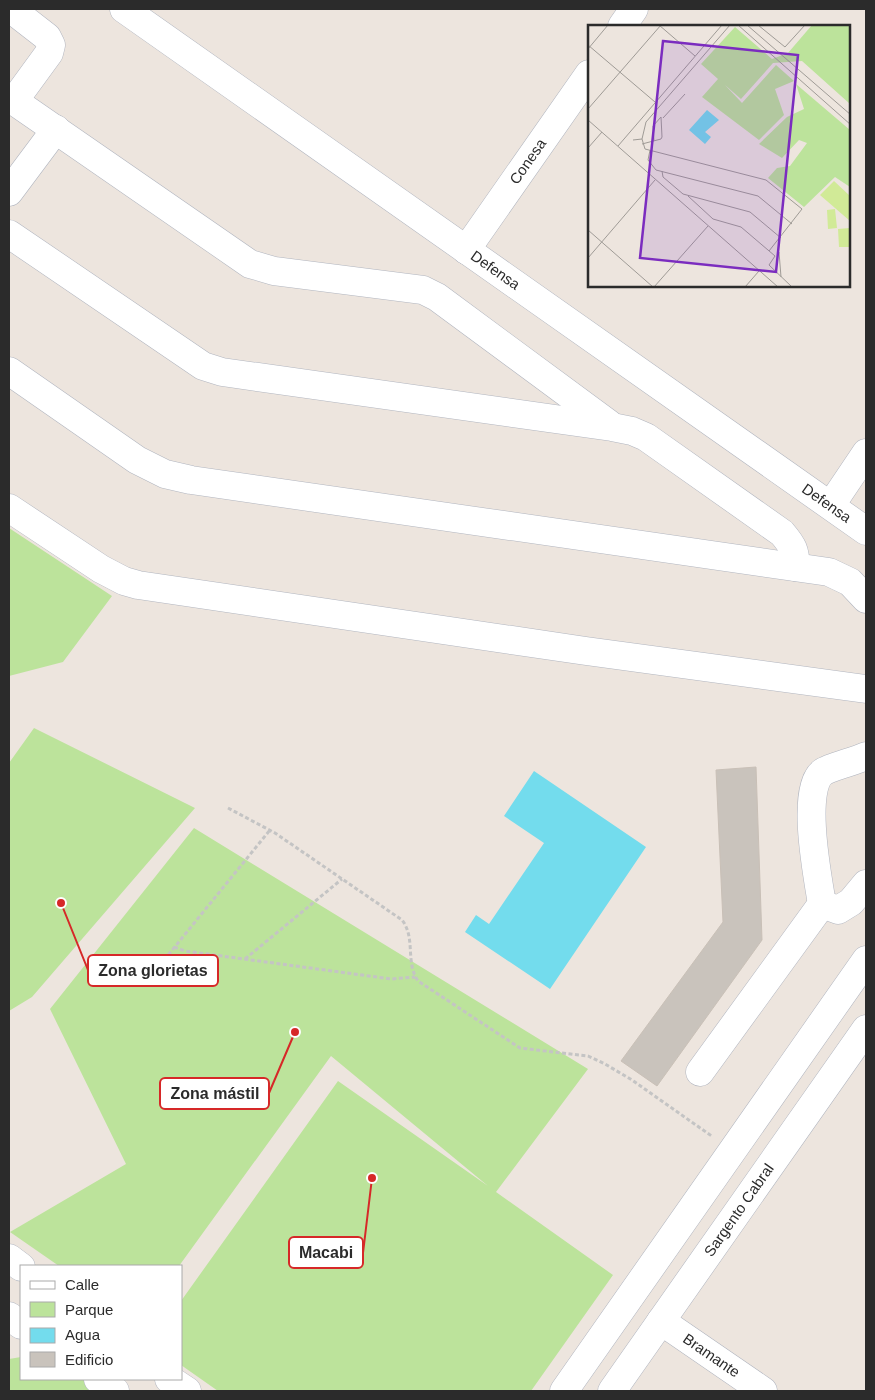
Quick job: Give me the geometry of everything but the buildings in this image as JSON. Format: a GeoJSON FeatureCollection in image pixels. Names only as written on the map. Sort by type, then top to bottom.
{"type":"FeatureCollection","features":[{"type":"Feature","properties":{"kind":"street"},"geometry":{"type":"LineString","coordinates":[[11,9],[47,37],[51,45],[49,53],[11,104],[56,129],[250,264],[274,271],[423,290],[437,297],[612,427]]}},
{"type":"Feature","properties":{"kind":"street","name":"Defensa"},"geometry":{"type":"LineString","coordinates":[[124,9],[866,531]]}},
{"type":"Feature","properties":{"kind":"street"},"geometry":{"type":"LineString","coordinates":[[623,25],[634,9]]}},
{"type":"Feature","properties":{"kind":"street","name":"Conesa"},"geometry":{"type":"LineString","coordinates":[[466,250],[588,75]]}},
{"type":"Feature","properties":{"kind":"street"},"geometry":{"type":"LineString","coordinates":[[10,186],[56,129]]}},
{"type":"Feature","properties":{"kind":"street"},"geometry":{"type":"LineString","coordinates":[[9,234],[202,366],[222,372],[632,431],[646,437],[782,533],[791,544],[795,553],[796,567]]}},
{"type":"Feature","properties":{"kind":"street"},"geometry":{"type":"LineString","coordinates":[[9,372],[137,460],[165,474],[201,482],[829,572],[843,577],[850,582],[866,600]]}},
{"type":"Feature","properties":{"kind":"street"},"geometry":{"type":"LineString","coordinates":[[830,505],[866,454]]}},
{"type":"Feature","properties":{"kind":"street"},"geometry":{"type":"LineString","coordinates":[[9,508],[101,569],[124,581],[138,585],[576,650],[866,689]]}},
{"type":"Feature","properties":{"kind":"street"},"geometry":{"type":"LineString","coordinates":[[700,1072],[822,904],[813,847],[811,819],[814,782],[822,772],[866,756]]}},
{"type":"Feature","properties":{"kind":"street"},"geometry":{"type":"LineString","coordinates":[[822,904],[838,910],[851,902],[866,884]]}},
{"type":"Feature","properties":{"kind":"street"},"geometry":{"type":"LineString","coordinates":[[564,1391],[866,960]]}},
{"type":"Feature","properties":{"kind":"street","name":"Sargento Cabral"},"geometry":{"type":"LineString","coordinates":[[612,1391],[866,1029]]}},
{"type":"Feature","properties":{"kind":"street"},"geometry":{"type":"LineString","coordinates":[[9,1258],[20,1267]]}},
{"type":"Feature","properties":{"kind":"street"},"geometry":{"type":"LineString","coordinates":[[9,1316],[20,1324]]}},
{"type":"Feature","properties":{"kind":"street","name":"Bramante"},"geometry":{"type":"LineString","coordinates":[[661,1321],[763,1391]]}},
{"type":"Feature","properties":{"kind":"street"},"geometry":{"type":"LineString","coordinates":[[99,1380],[115,1391]]}},
{"type":"Feature","properties":{"kind":"street"},"geometry":{"type":"LineString","coordinates":[[170,1380],[186,1391]]}},
{"type":"Feature","properties":{"kind":"path"},"geometry":{"type":"LineString","coordinates":[[228,808],[270,830],[402,920],[408,927],[412,969],[418,981],[520,1048],[588,1056],[605,1064],[632,1080],[732,1150]]}},
{"type":"Feature","properties":{"kind":"path"},"geometry":{"type":"LineString","coordinates":[[160,965],[270,830]]}},
{"type":"Feature","properties":{"kind":"path"},"geometry":{"type":"LineString","coordinates":[[245,959],[342,879]]}},
{"type":"Feature","properties":{"kind":"path"},"geometry":{"type":"LineString","coordinates":[[174,947],[185,951],[391,979],[415,977]]}},
{"type":"Feature","properties":{"kind":"green space"},"geometry":{"type":"Polygon","coordinates":[[[9,528],[112,596],[63,662],[9,676],[9,528]]]}},
{"type":"Feature","properties":{"kind":"green space"},"geometry":{"type":"Polygon","coordinates":[[[34,728],[195,808],[32,997],[9,1011],[9,763],[34,728]]]}},
{"type":"Feature","properties":{"kind":"green space"},"geometry":{"type":"Polygon","coordinates":[[[194,828],[588,1069],[496,1192],[613,1275],[531,1391],[218,1391],[182,1366],[182,1300],[338,1081],[488,1186],[331,1056],[180,1265],[58,1265],[10,1232],[126,1164],[50,1009],[194,828]]]}},
{"type":"Feature","properties":{"kind":"green space"},"geometry":{"type":"Polygon","coordinates":[[[20,1357],[20,1380],[122,1380],[98,1391],[9,1391],[9,1359],[20,1357]]]}},
{"type":"Feature","properties":{"kind":"water"},"geometry":{"type":"Polygon","coordinates":[[[534,771],[646,847],[550,989],[465,932],[476,915],[489,924],[544,843],[504,816],[534,771]]]}},
{"type":"Feature","properties":{"kind":"place","name":"Zona glorietas"},"geometry":{"type":"Point","coordinates":[61,903]}},
{"type":"Feature","properties":{"kind":"place","name":"Zona mástil"},"geometry":{"type":"Point","coordinates":[295,1032]}},
{"type":"Feature","properties":{"kind":"place","name":"Macabi"},"geometry":{"type":"Point","coordinates":[372,1178]}}]}
